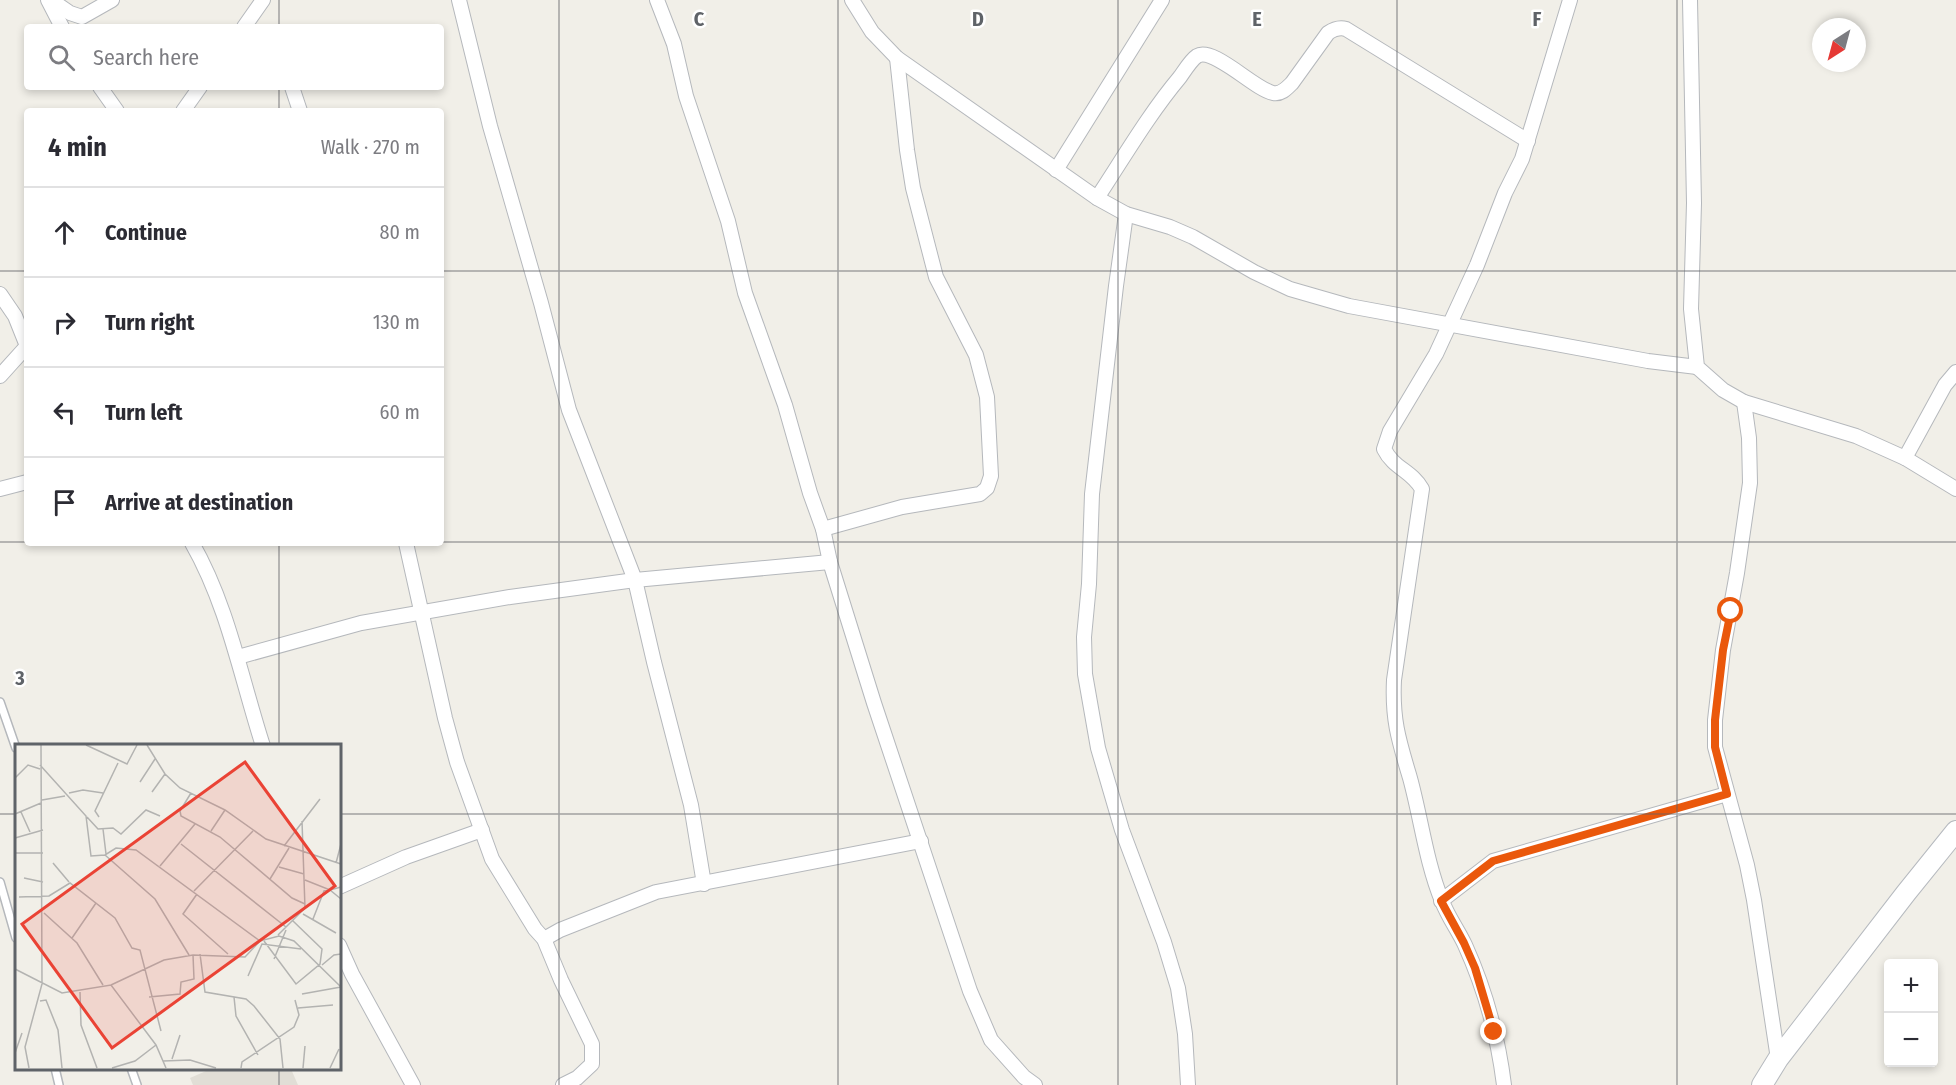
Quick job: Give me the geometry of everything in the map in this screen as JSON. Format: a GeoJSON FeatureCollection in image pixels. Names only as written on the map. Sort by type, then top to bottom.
{"type":"FeatureCollection","features":[{"type":"Feature","properties":{"kind":"street"},"geometry":{"type":"LineString","coordinates":[[50,0],[70,13],[82,16],[112,0]]}},
{"type":"Feature","properties":{"kind":"street"},"geometry":{"type":"LineString","coordinates":[[50,0],[61,24]]}},
{"type":"Feature","properties":{"kind":"street"},"geometry":{"type":"LineString","coordinates":[[250,24],[263,0]]}},
{"type":"Feature","properties":{"kind":"street"},"geometry":{"type":"LineString","coordinates":[[459,0],[490,126],[569,410],[635,580],[691,805],[704,884]]}},
{"type":"Feature","properties":{"kind":"street"},"geometry":{"type":"LineString","coordinates":[[657,0],[674,44],[686,96],[728,221],[745,293],[785,405],[810,493],[823,529],[830,562],[874,703],[970,991],[991,1040],[1024,1077],[1035,1085]]}},
{"type":"Feature","properties":{"kind":"street"},"geometry":{"type":"LineString","coordinates":[[852,0],[872,32],[897,58],[1097,198],[1126,214],[1194,237],[1290,290],[1349,306],[1647,361],[1696,367],[1723,390],[1744,402],[1856,436],[1905,458],[1956,489]]}},
{"type":"Feature","properties":{"kind":"street"},"geometry":{"type":"LineString","coordinates":[[1056,170],[1162,0]]}},
{"type":"Feature","properties":{"kind":"street"},"geometry":{"type":"LineString","coordinates":[[1504,1085],[1494,1032],[1475,968],[1441,901],[1397,737],[1393,704],[1394,680],[1422,489],[1415,477],[1390,461],[1384,449],[1390,431],[1436,354],[1522,159],[1570,0]]}},
{"type":"Feature","properties":{"kind":"street"},"geometry":{"type":"LineString","coordinates":[[1690,0],[1694,203],[1691,309],[1696,367]]}},
{"type":"Feature","properties":{"kind":"street"},"geometry":{"type":"LineString","coordinates":[[1097,198],[1166,93],[1197,56],[1205,53],[1212,55],[1249,81],[1274,93],[1279,93],[1286,90],[1292,83],[1328,33],[1341,28],[1528,141]]}},
{"type":"Feature","properties":{"kind":"street"},"geometry":{"type":"LineString","coordinates":[[823,529],[902,507],[980,494],[987,488],[991,476],[987,396],[976,356],[936,277],[913,188],[897,58]]}},
{"type":"Feature","properties":{"kind":"street"},"geometry":{"type":"LineString","coordinates":[[101,90],[115,108]]}},
{"type":"Feature","properties":{"kind":"street"},"geometry":{"type":"LineString","coordinates":[[185,108],[198,90]]}},
{"type":"Feature","properties":{"kind":"street"},"geometry":{"type":"LineString","coordinates":[[293,90],[299,108]]}},
{"type":"Feature","properties":{"kind":"street"},"geometry":{"type":"LineString","coordinates":[[1126,214],[1092,494],[1089,584],[1084,637],[1085,674],[1098,748],[1122,830],[1164,942],[1178,988],[1185,1034],[1188,1085]]}},
{"type":"Feature","properties":{"kind":"street"},"geometry":{"type":"LineString","coordinates":[[0,294],[15,316],[24,338]]}},
{"type":"Feature","properties":{"kind":"street"},"geometry":{"type":"LineString","coordinates":[[0,376],[24,349]]}},
{"type":"Feature","properties":{"kind":"street"},"geometry":{"type":"LineString","coordinates":[[1905,458],[1946,385],[1956,372]]}},
{"type":"Feature","properties":{"kind":"street"},"geometry":{"type":"LineString","coordinates":[[1744,402],[1749,438],[1750,483],[1736,582],[1723,650],[1715,720],[1715,747],[1745,856],[1754,900],[1778,1059]]}},
{"type":"Feature","properties":{"kind":"street"},"geometry":{"type":"LineString","coordinates":[[0,489],[24,483]]}},
{"type":"Feature","properties":{"kind":"street"},"geometry":{"type":"LineString","coordinates":[[194,546],[214,586],[238,657],[262,744]]}},
{"type":"Feature","properties":{"kind":"street"},"geometry":{"type":"LineString","coordinates":[[407,546],[445,718],[492,859],[535,929],[544,939],[592,1044],[592,1064],[577,1078],[563,1085]]}},
{"type":"Feature","properties":{"kind":"street"},"geometry":{"type":"LineString","coordinates":[[238,657],[361,623],[510,597],[635,580],[830,562]]}},
{"type":"Feature","properties":{"kind":"street"},"geometry":{"type":"LineString","coordinates":[[1441,901],[1493,861],[1727,794]]}},
{"type":"Feature","properties":{"kind":"street"},"geometry":{"type":"LineString","coordinates":[[340,887],[406,856],[482,830]]}},
{"type":"Feature","properties":{"kind":"street"},"geometry":{"type":"LineString","coordinates":[[1762,1085],[1778,1059],[1956,831]]}},
{"type":"Feature","properties":{"kind":"street"},"geometry":{"type":"LineString","coordinates":[[544,939],[560,930],[656,892],[921,841]]}},
{"type":"Feature","properties":{"kind":"street"},"geometry":{"type":"LineString","coordinates":[[340,947],[352,974],[413,1085]]}},
{"type":"Feature","properties":{"kind":"lane"},"geometry":{"type":"LineString","coordinates":[[0,702],[15,745]]}},
{"type":"Feature","properties":{"kind":"lane"},"geometry":{"type":"LineString","coordinates":[[0,882],[15,934]]}},
{"type":"Feature","properties":{"kind":"lane"},"geometry":{"type":"LineString","coordinates":[[55,1070],[59,1085]]}},
{"type":"Feature","properties":{"kind":"lane"},"geometry":{"type":"LineString","coordinates":[[132,1070],[137,1085]]}},
{"type":"Feature","properties":{"kind":"shaded area"},"geometry":{"type":"Polygon","coordinates":[[[208,1070],[291,1070],[298,1085],[193,1085],[190,1078],[208,1070]]]}},
{"type":"Feature","properties":{"kind":"route"},"geometry":{"type":"LineString","coordinates":[[1494,1032],[1475,968],[1441,901],[1493,861],[1727,794],[1715,747],[1715,720],[1723,650],[1731,611]]}}]}
